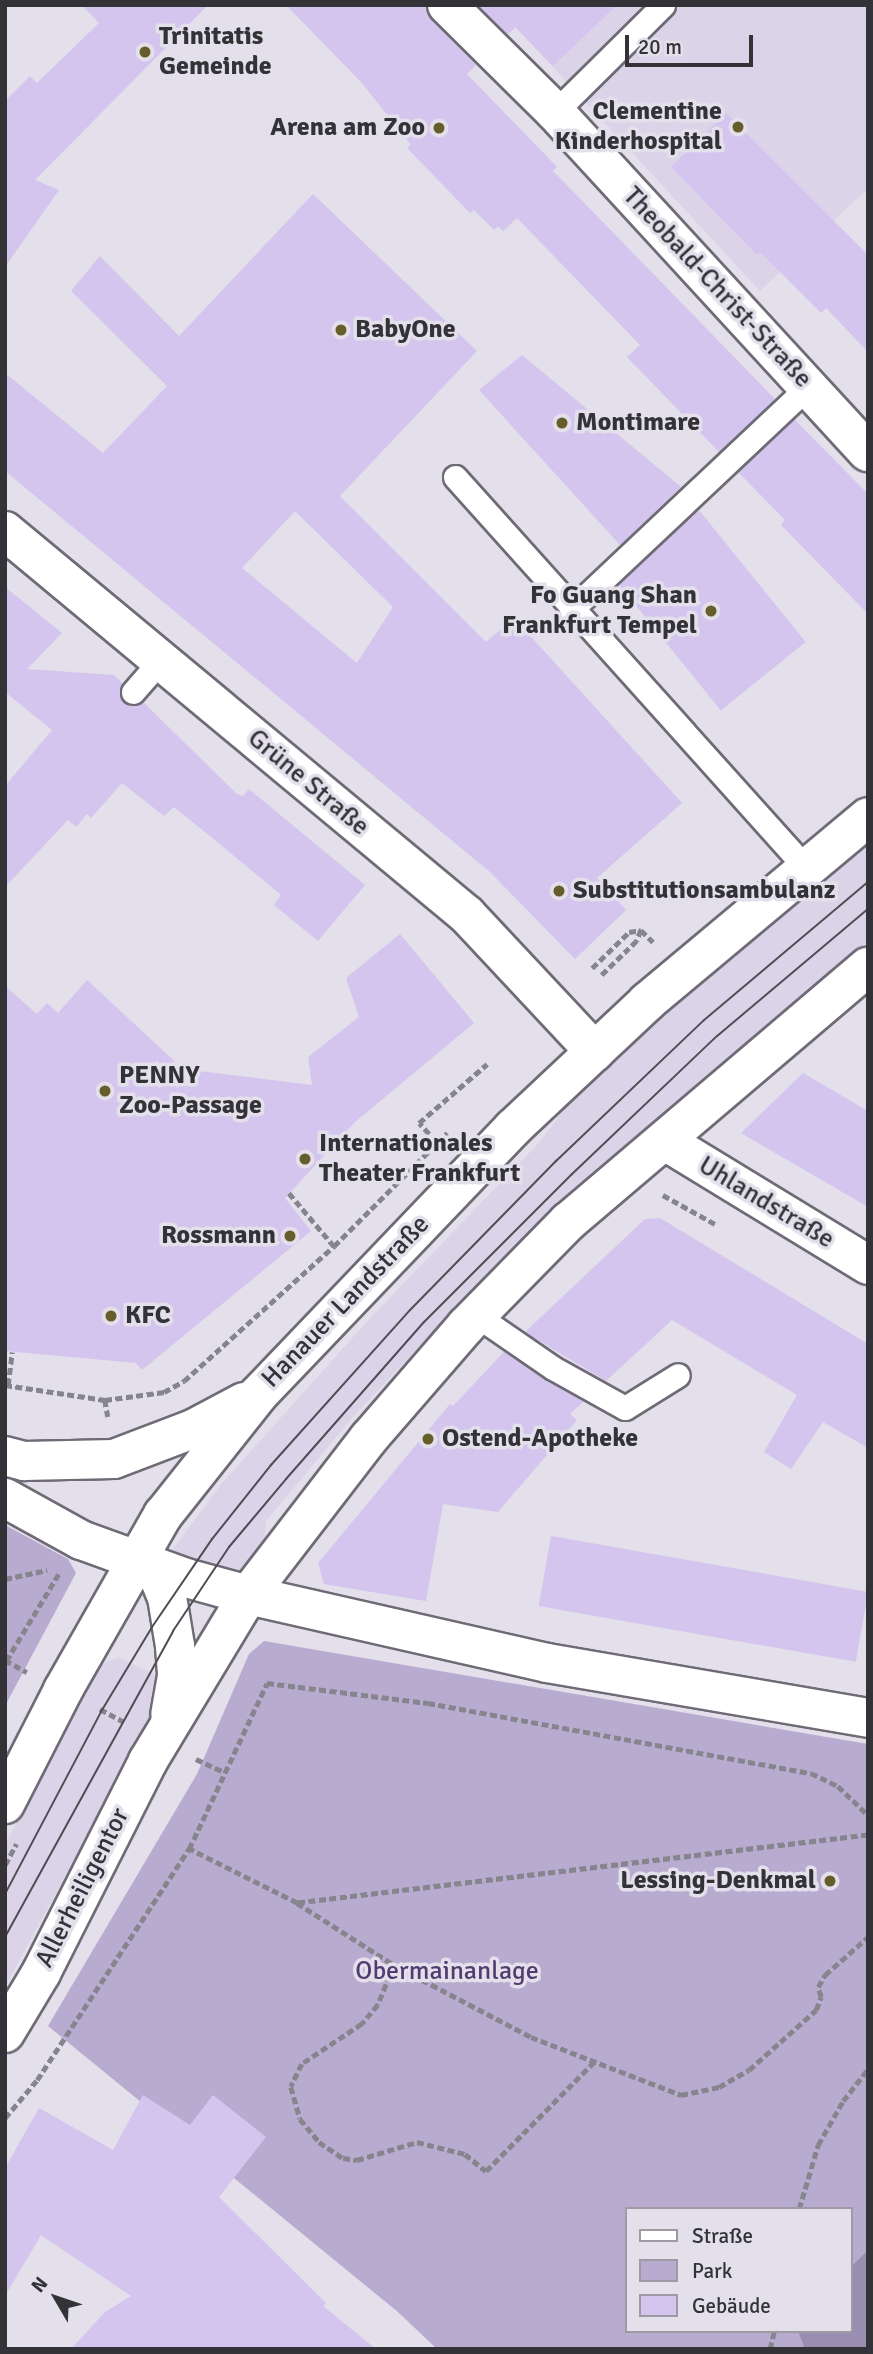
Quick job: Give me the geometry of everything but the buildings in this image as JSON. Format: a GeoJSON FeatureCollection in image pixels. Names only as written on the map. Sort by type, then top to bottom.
{"type":"FeatureCollection","features":[{"type":"Feature","properties":{"kind":"main road","name":"Theobald-Christ-Straße"},"geometry":{"type":"LineString","coordinates":[[447,5],[555,112],[868,452]]}},
{"type":"Feature","properties":{"kind":"main road","name":"Grüne Straße"},"geometry":{"type":"LineString","coordinates":[[5,531],[467,915],[595,1052]]}},
{"type":"Feature","properties":{"kind":"main road","name":"Hanauer Landstraße"},"geometry":{"type":"LineString","coordinates":[[145,1564],[163,1515],[258,1395],[504,1138],[595,1052],[868,817]]}},
{"type":"Feature","properties":{"kind":"main road"},"geometry":{"type":"LineString","coordinates":[[248,1595],[369,1438],[476,1315],[568,1222],[868,967]]}},
{"type":"Feature","properties":{"kind":"main road","name":"Uhlandstraße"},"geometry":{"type":"LineString","coordinates":[[664,1141],[868,1265]]}},
{"type":"Feature","properties":{"kind":"main road"},"geometry":{"type":"LineString","coordinates":[[5,1456],[68,1462],[114,1459],[193,1429],[258,1395]]}},
{"type":"Feature","properties":{"kind":"main road"},"geometry":{"type":"LineString","coordinates":[[5,1498],[81,1540],[145,1564],[248,1595],[547,1663],[868,1718]]}},
{"type":"Feature","properties":{"kind":"main road"},"geometry":{"type":"LineString","coordinates":[[5,1804],[145,1564]]}},
{"type":"Feature","properties":{"kind":"main road","name":"Allerheiligentor"},"geometry":{"type":"LineString","coordinates":[[143,1733],[173,1706],[177,1676],[167,1597],[145,1564]]}},
{"type":"Feature","properties":{"kind":"main road","name":"Allerheiligentor"},"geometry":{"type":"LineString","coordinates":[[5,2032],[41,1973],[143,1733],[248,1595]]}},
{"type":"Feature","properties":{"kind":"lane"},"geometry":{"type":"LineString","coordinates":[[555,112],[663,5]]}},
{"type":"Feature","properties":{"kind":"lane"},"geometry":{"type":"LineString","coordinates":[[571,610],[808,387]]}},
{"type":"Feature","properties":{"kind":"lane"},"geometry":{"type":"LineString","coordinates":[[455,477],[571,610],[806,868]]}},
{"type":"Feature","properties":{"kind":"lane"},"geometry":{"type":"LineString","coordinates":[[133,692],[160,661]]}},
{"type":"Feature","properties":{"kind":"lane"},"geometry":{"type":"LineString","coordinates":[[476,1315],[553,1368],[625,1408],[678,1375]]}},
{"type":"Feature","properties":{"kind":"path"},"geometry":{"type":"LineString","coordinates":[[592,968],[629,932],[641,930],[637,941],[600,977]]}},
{"type":"Feature","properties":{"kind":"path"},"geometry":{"type":"LineString","coordinates":[[12,1352],[6,1385],[105,1400],[164,1392],[184,1381],[334,1246],[436,1142],[419,1123],[487,1064]]}},
{"type":"Feature","properties":{"kind":"path"},"geometry":{"type":"LineString","coordinates":[[657,1192],[724,1229]]}},
{"type":"Feature","properties":{"kind":"path"},"geometry":{"type":"LineString","coordinates":[[289,1193],[334,1246]]}},
{"type":"Feature","properties":{"kind":"path"},"geometry":{"type":"LineString","coordinates":[[5,1579],[63,1566],[5,1661]]}},
{"type":"Feature","properties":{"kind":"path"},"geometry":{"type":"LineString","coordinates":[[5,2118],[37,2080],[189,1849],[267,1683],[428,1703],[811,1773],[838,1786],[868,1815]]}},
{"type":"Feature","properties":{"kind":"path"},"geometry":{"type":"LineString","coordinates":[[97,1707],[143,1733]]}},
{"type":"Feature","properties":{"kind":"path"},"geometry":{"type":"LineString","coordinates":[[297,1903],[868,1835]]}},
{"type":"Feature","properties":{"kind":"path"},"geometry":{"type":"LineString","coordinates":[[189,1849],[297,1903],[394,1965],[531,2037],[681,2095],[719,2087],[749,2070],[816,2010],[821,1997],[818,1987],[825,1975],[868,1937]]}},
{"type":"Feature","properties":{"kind":"path"},"geometry":{"type":"LineString","coordinates":[[394,1965],[378,2005],[362,2024],[302,2064],[291,2087],[300,2119],[318,2142],[343,2158],[357,2160],[417,2142],[465,2154],[486,2171],[594,2062]]}},
{"type":"Feature","properties":{"kind":"path"},"geometry":{"type":"LineString","coordinates":[[800,2207],[818,2145],[843,2101],[868,2069]]}},
{"type":"Feature","properties":{"kind":"shaded area","name":"Clementine Kinderhospital"},"geometry":{"type":"Polygon","coordinates":[[[470,5],[868,5],[868,188],[760,291],[516,27],[503,39],[470,5]]]}},
{"type":"Feature","properties":{"kind":"shaded area"},"geometry":{"type":"Polygon","coordinates":[[[868,844],[868,941],[576,1186],[502,1258],[353,1417],[266,1521],[264,1544],[243,1575],[170,1553],[222,1483],[373,1315],[538,1144],[567,1106],[660,1016],[868,844]]]}},
{"type":"Feature","properties":{"kind":"shaded area"},"geometry":{"type":"Polygon","coordinates":[[[118,1657],[160,1677],[155,1710],[5,1987],[5,1845],[88,1681],[101,1665],[118,1657]]]}},
{"type":"Feature","properties":{"kind":"shaded area"},"geometry":{"type":"Polygon","coordinates":[[[868,2250],[868,2349],[805,2349],[799,2333],[852,2333],[852,2266],[868,2250]]]}},
{"type":"Feature","properties":{"kind":"green space"},"geometry":{"type":"Polygon","coordinates":[[[5,1525],[68,1559],[76,1573],[5,1706],[5,1525]]]}},
{"type":"Feature","properties":{"kind":"green space","name":"Obermainanlage"},"geometry":{"type":"Polygon","coordinates":[[[264,1641],[868,1744],[868,2349],[437,2349],[398,2312],[48,2026],[197,1774],[249,1654],[264,1641]]]}},
{"type":"Feature","properties":{"kind":"tram line"},"geometry":{"type":"LineString","coordinates":[[5,1894],[102,1710],[152,1627],[212,1539],[271,1465],[410,1310],[556,1161],[704,1020],[868,882]]}},
{"type":"Feature","properties":{"kind":"tram line"},"geometry":{"type":"LineString","coordinates":[[5,1937],[173,1631],[229,1547],[286,1479],[424,1322],[572,1174],[717,1036],[868,909]]}},
{"type":"Feature","properties":{"kind":"place","name":"Trinitatis Gemeinde"},"geometry":{"type":"Point","coordinates":[145,52]}},
{"type":"Feature","properties":{"kind":"place","name":"Clementine Kinderhospital"},"geometry":{"type":"Point","coordinates":[738,127]}},
{"type":"Feature","properties":{"kind":"place","name":"Arena am Zoo"},"geometry":{"type":"Point","coordinates":[439,128]}},
{"type":"Feature","properties":{"kind":"place","name":"BabyOne"},"geometry":{"type":"Point","coordinates":[341,330]}},
{"type":"Feature","properties":{"kind":"place","name":"Montimare"},"geometry":{"type":"Point","coordinates":[562,423]}},
{"type":"Feature","properties":{"kind":"place","name":"Fo Guang Shan Frankfurt Tempel"},"geometry":{"type":"Point","coordinates":[711,611]}},
{"type":"Feature","properties":{"kind":"place","name":"Substitutionsambulanz"},"geometry":{"type":"Point","coordinates":[559,891]}},
{"type":"Feature","properties":{"kind":"place","name":"PENNY Zoo-Passage"},"geometry":{"type":"Point","coordinates":[105,1091]}},
{"type":"Feature","properties":{"kind":"place","name":"Internationales Theater Frankfurt"},"geometry":{"type":"Point","coordinates":[305,1159]}},
{"type":"Feature","properties":{"kind":"place","name":"Rossmann"},"geometry":{"type":"Point","coordinates":[290,1236]}},
{"type":"Feature","properties":{"kind":"place","name":"KFC"},"geometry":{"type":"Point","coordinates":[111,1316]}},
{"type":"Feature","properties":{"kind":"place","name":"Ostend-Apotheke"},"geometry":{"type":"Point","coordinates":[428,1439]}},
{"type":"Feature","properties":{"kind":"place","name":"Lessing-Denkmal"},"geometry":{"type":"Point","coordinates":[830,1881]}}]}
